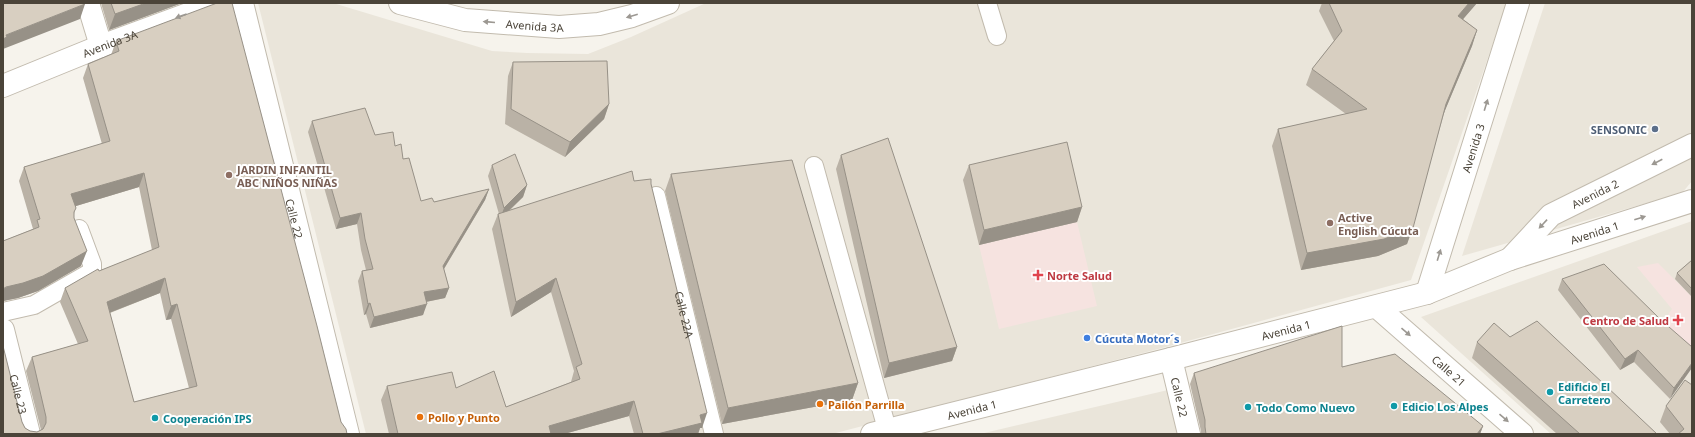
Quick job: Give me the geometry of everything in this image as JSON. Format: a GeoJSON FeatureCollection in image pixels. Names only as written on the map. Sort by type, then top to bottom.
{"type":"FeatureCollection","features":[{"type":"Feature","properties":{"kind":"street"},"geometry":{"type":"LineString","coordinates":[[88,3],[101,46]]}},
{"type":"Feature","properties":{"kind":"street","name":"Avenida 3A"},"geometry":{"type":"LineString","coordinates":[[3,86],[101,46],[218,3]]}},
{"type":"Feature","properties":{"kind":"street","name":"Calle 22"},"geometry":{"type":"LineString","coordinates":[[242,3],[348,434]]}},
{"type":"Feature","properties":{"kind":"street","name":"Avenida 3A"},"geometry":{"type":"LineString","coordinates":[[400,3],[465,20],[559,27],[599,24],[632,16],[668,3]]}},
{"type":"Feature","properties":{"kind":"street","name":"Avenida 3"},"geometry":{"type":"LineString","coordinates":[[1427,292],[1518,3]]}},
{"type":"Feature","properties":{"kind":"street","name":"Avenida 2"},"geometry":{"type":"LineString","coordinates":[[1510,259],[1551,215],[1692,145]]}},
{"type":"Feature","properties":{"kind":"street","name":"Avenida 1"},"geometry":{"type":"LineString","coordinates":[[880,432],[1377,307],[1427,292],[1510,259],[1692,201]]}},
{"type":"Feature","properties":{"kind":"street","name":"Calle 21"},"geometry":{"type":"LineString","coordinates":[[1377,307],[1522,434]]}},
{"type":"Feature","properties":{"kind":"street","name":"Calle 23"},"geometry":{"type":"LineString","coordinates":[[3,330],[29,434]]}},
{"type":"Feature","properties":{"kind":"street","name":"Calle 22"},"geometry":{"type":"LineString","coordinates":[[1171,359],[1189,434]]}},
{"type":"Feature","properties":{"kind":"lane"},"geometry":{"type":"LineString","coordinates":[[987,3],[996,36]]}},
{"type":"Feature","properties":{"kind":"lane"},"geometry":{"type":"LineString","coordinates":[[814,166],[878,399],[880,432]]}},
{"type":"Feature","properties":{"kind":"lane","name":"Calle 22A"},"geometry":{"type":"LineString","coordinates":[[656,196],[714,434]]}},
{"type":"Feature","properties":{"kind":"lane"},"geometry":{"type":"LineString","coordinates":[[3,312],[34,305],[88,274],[92,270],[92,264],[79,229]]}},
{"type":"Feature","properties":{"kind":"shaded area"},"geometry":{"type":"Polygon","coordinates":[[[258,3],[333,3],[492,51],[588,54],[631,37],[706,3],[1507,3],[1411,280],[1162,348],[832,434],[366,434],[258,3]]]}},
{"type":"Feature","properties":{"kind":"shaded area"},"geometry":{"type":"Polygon","coordinates":[[[1545,3],[1692,3],[1692,181],[1682,193],[1462,256],[1545,3]]]}},
{"type":"Feature","properties":{"kind":"shaded area"},"geometry":{"type":"Polygon","coordinates":[[[1692,221],[1692,434],[1551,434],[1421,317],[1692,221]]]}},
{"type":"Feature","properties":{"kind":"shaded area","name":"Norte Salud"},"geometry":{"type":"Polygon","coordinates":[[[1077,222],[1097,306],[999,329],[979,245],[1077,222]]]}},
{"type":"Feature","properties":{"kind":"shaded area","name":"Centro de Salud"},"geometry":{"type":"Polygon","coordinates":[[[1658,263],[1692,297],[1692,362],[1657,331],[1672,309],[1637,267],[1658,263]]]}},
{"type":"Feature","properties":{"kind":"shaded area"},"geometry":{"type":"Polygon","coordinates":[[[1168,390],[1179,434],[980,434],[1168,390]]]}},
{"type":"Feature","properties":{"kind":"building"},"geometry":{"type":"Polygon","coordinates":[[[3,3],[85,4],[6,35],[7,37],[3,39],[3,3]]]}},
{"type":"Feature","properties":{"kind":"building"},"geometry":{"type":"Polygon","coordinates":[[[111,3],[146,3],[115,14],[111,3]]]}},
{"type":"Feature","properties":{"kind":"building"},"geometry":{"type":"Polygon","coordinates":[[[217,3],[232,3],[341,422],[346,429],[347,434],[3,434],[3,346],[22,422],[25,428],[30,431],[37,432],[43,429],[46,423],[46,417],[32,357],[88,341],[65,288],[98,269],[99,271],[159,247],[144,173],[71,194],[76,208],[74,218],[87,251],[43,276],[3,289],[3,241],[39,227],[37,220],[40,219],[24,167],[110,141],[88,64],[119,51],[116,41],[217,3]],[[165,278],[107,302],[134,402],[197,386],[177,304],[171,306],[165,278]]]}},
{"type":"Feature","properties":{"kind":"building"},"geometry":{"type":"Polygon","coordinates":[[[1329,3],[1469,3],[1458,16],[1477,30],[1446,104],[1413,228],[1384,239],[1307,253],[1278,129],[1367,109],[1312,69],[1342,31],[1329,3]]]}},
{"type":"Feature","properties":{"kind":"building"},"geometry":{"type":"Polygon","coordinates":[[[607,61],[609,104],[570,142],[511,109],[513,62],[607,61]]]}},
{"type":"Feature","properties":{"kind":"building"},"geometry":{"type":"Polygon","coordinates":[[[365,108],[375,135],[393,132],[395,146],[401,144],[403,159],[409,158],[421,201],[432,198],[434,202],[489,189],[443,266],[449,288],[424,292],[427,304],[374,317],[370,303],[368,304],[362,271],[373,269],[365,239],[361,213],[340,218],[312,121],[365,108]]]}},
{"type":"Feature","properties":{"kind":"building"},"geometry":{"type":"Polygon","coordinates":[[[888,138],[957,347],[889,363],[841,155],[888,138]]]}},
{"type":"Feature","properties":{"kind":"building"},"geometry":{"type":"Polygon","coordinates":[[[1067,142],[1082,207],[984,230],[969,165],[1067,142]]]}},
{"type":"Feature","properties":{"kind":"building"},"geometry":{"type":"Polygon","coordinates":[[[515,154],[527,185],[504,208],[492,165],[515,154]]]}},
{"type":"Feature","properties":{"kind":"building"},"geometry":{"type":"Polygon","coordinates":[[[792,160],[858,383],[728,408],[671,174],[792,160]]]}},
{"type":"Feature","properties":{"kind":"building"},"geometry":{"type":"Polygon","coordinates":[[[632,171],[634,181],[651,179],[707,413],[700,415],[702,423],[657,434],[643,434],[634,401],[549,426],[551,434],[398,434],[387,386],[452,372],[456,388],[494,371],[506,407],[580,379],[576,367],[582,364],[556,278],[516,302],[498,214],[632,171]]]}},
{"type":"Feature","properties":{"kind":"building"},"geometry":{"type":"Polygon","coordinates":[[[1692,260],[1692,289],[1677,273],[1692,260]]]}},
{"type":"Feature","properties":{"kind":"building"},"geometry":{"type":"Polygon","coordinates":[[[1604,264],[1661,320],[1692,347],[1692,363],[1674,388],[1638,350],[1625,359],[1562,279],[1604,264]]]}},
{"type":"Feature","properties":{"kind":"building","name":"Edificio El Carretero"},"geometry":{"type":"Polygon","coordinates":[[[1537,321],[1657,434],[1580,434],[1477,342],[1494,323],[1510,337],[1537,321]]]}},
{"type":"Feature","properties":{"kind":"building"},"geometry":{"type":"Polygon","coordinates":[[[1342,326],[1342,367],[1395,354],[1483,426],[1477,434],[1206,434],[1205,420],[1194,373],[1342,326]]]}},
{"type":"Feature","properties":{"kind":"building"},"geometry":{"type":"Polygon","coordinates":[[[1685,380],[1692,385],[1692,434],[1678,434],[1684,429],[1666,406],[1685,380]]]}},
{"type":"Feature","properties":{"kind":"place","name":"SENSONIC"},"geometry":{"type":"Point","coordinates":[1655,129]}},
{"type":"Feature","properties":{"kind":"place","name":"JARDIN INFANTIL ABC NIÑOS NIÑAS"},"geometry":{"type":"Point","coordinates":[229,175]}},
{"type":"Feature","properties":{"kind":"place","name":"Active English Cúcuta"},"geometry":{"type":"Point","coordinates":[1330,223]}},
{"type":"Feature","properties":{"kind":"place","name":"Norte Salud"},"geometry":{"type":"Point","coordinates":[1038,275]}},
{"type":"Feature","properties":{"kind":"place","name":"Centro de Salud"},"geometry":{"type":"Point","coordinates":[1678,320]}},
{"type":"Feature","properties":{"kind":"place","name":"Cúcuta Motor´s"},"geometry":{"type":"Point","coordinates":[1087,338]}},
{"type":"Feature","properties":{"kind":"place","name":"Edificio El Carretero"},"geometry":{"type":"Point","coordinates":[1550,392]}},
{"type":"Feature","properties":{"kind":"place","name":"Pailón Parrilla"},"geometry":{"type":"Point","coordinates":[820,404]}},
{"type":"Feature","properties":{"kind":"place","name":"Edicio Los Alpes"},"geometry":{"type":"Point","coordinates":[1394,406]}},
{"type":"Feature","properties":{"kind":"place","name":"Todo Como Nuevo"},"geometry":{"type":"Point","coordinates":[1248,407]}},
{"type":"Feature","properties":{"kind":"place","name":"Pollo y Punto"},"geometry":{"type":"Point","coordinates":[420,417]}},
{"type":"Feature","properties":{"kind":"place","name":"Cooperación IPS"},"geometry":{"type":"Point","coordinates":[155,418]}}]}
